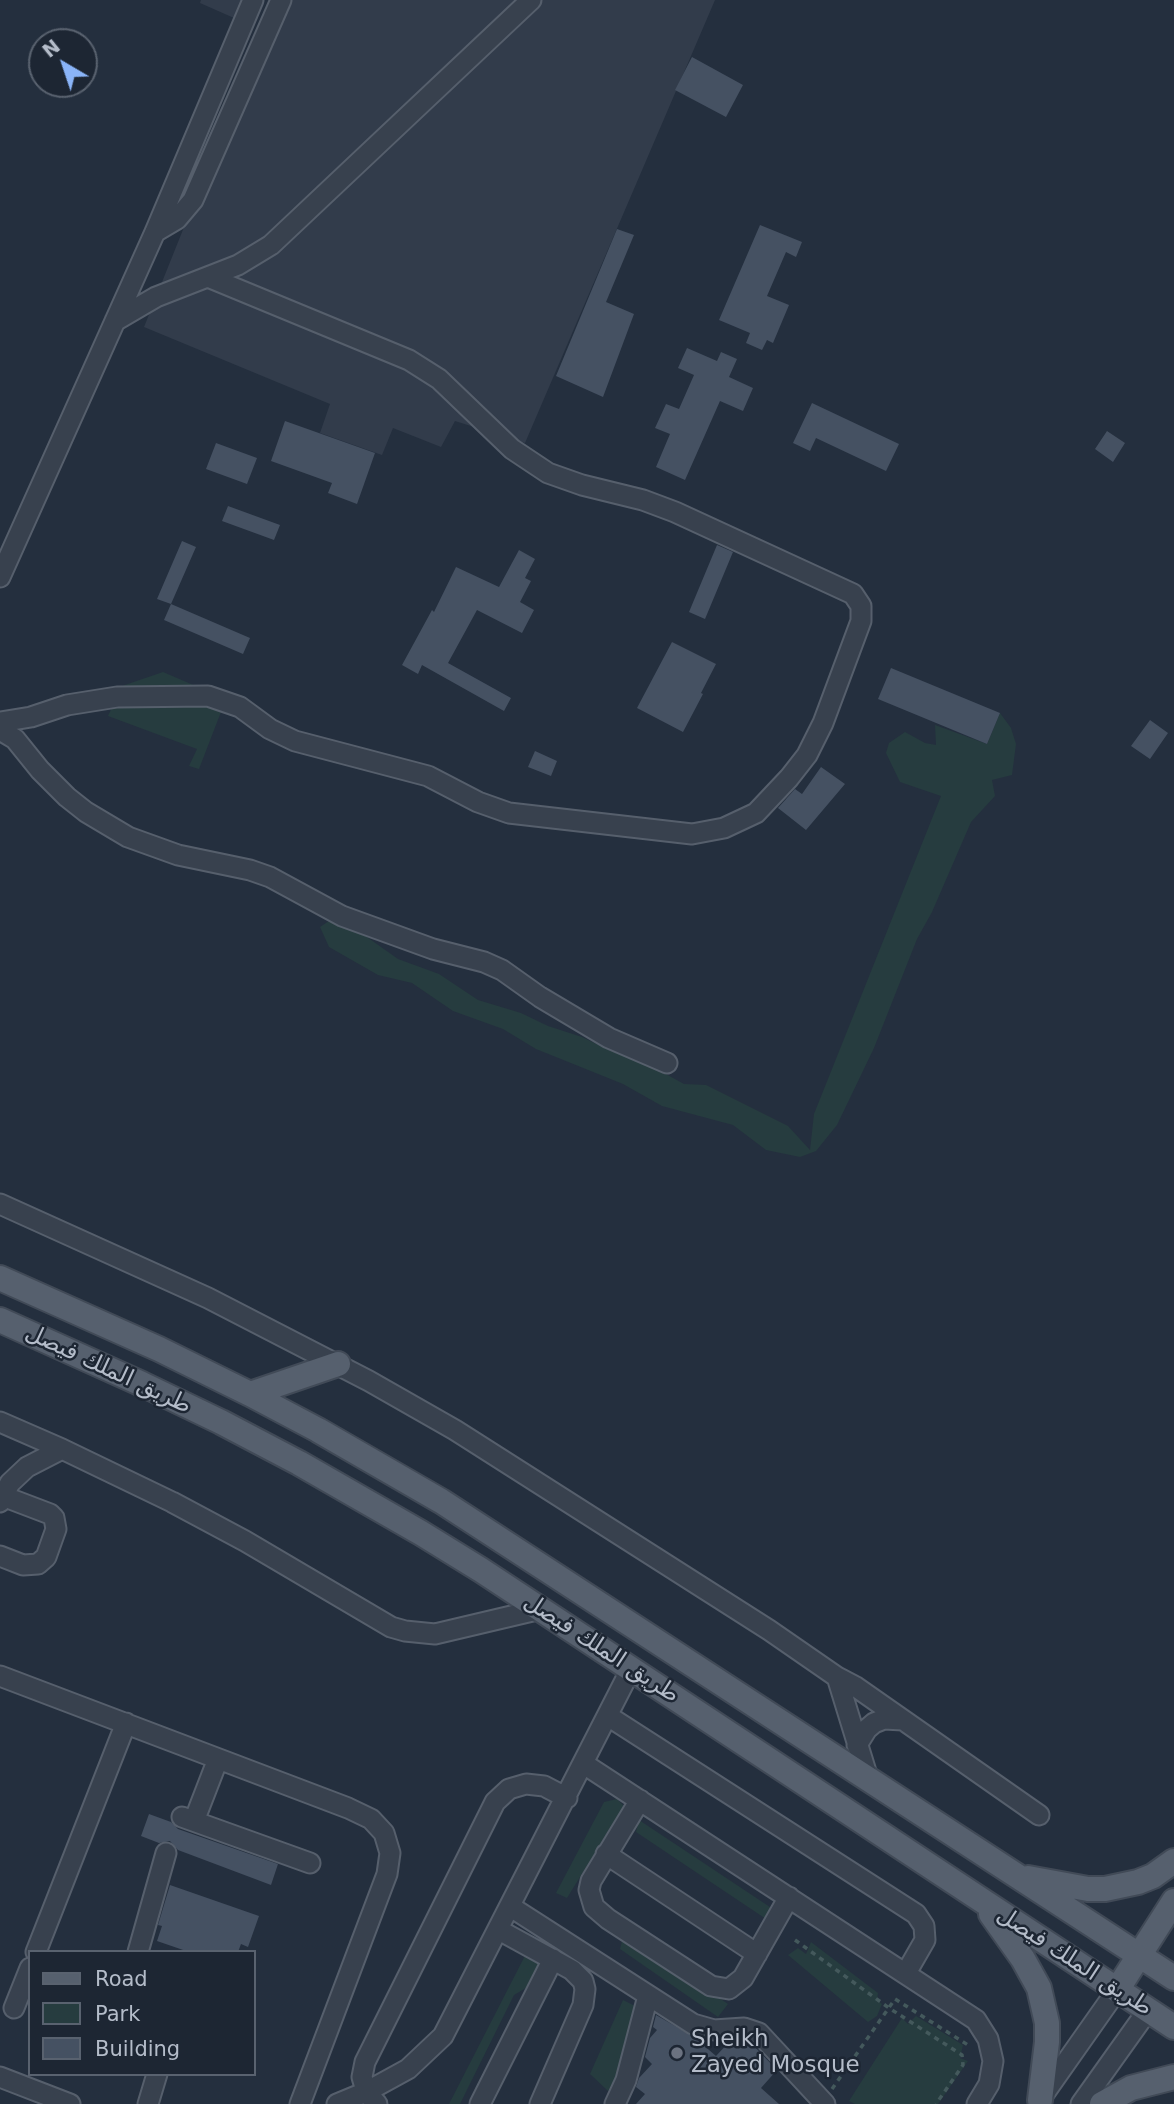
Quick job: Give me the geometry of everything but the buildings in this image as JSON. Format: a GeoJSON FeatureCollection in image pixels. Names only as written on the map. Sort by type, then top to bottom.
{"type":"FeatureCollection","features":[{"type":"Feature","properties":{"kind":"main road","name":"طريق الملك فيصل"},"geometry":{"type":"LineString","coordinates":[[0,1278],[159,1349],[250,1394],[380,1465],[471,1519],[1017,1876],[1173,1974]]}},
{"type":"Feature","properties":{"kind":"main road","name":"طريق الملك فيصل"},"geometry":{"type":"LineString","coordinates":[[0,1320],[142,1384],[299,1463],[421,1533],[541,1609],[1174,2027]]}},
{"type":"Feature","properties":{"kind":"main road"},"geometry":{"type":"LineString","coordinates":[[250,1394],[338,1364]]}},
{"type":"Feature","properties":{"kind":"main road"},"geometry":{"type":"LineString","coordinates":[[1017,1876],[1088,1889],[1105,1889],[1153,1876],[1174,1861]]}},
{"type":"Feature","properties":{"kind":"main road"},"geometry":{"type":"LineString","coordinates":[[1117,1990],[1174,1901]]}},
{"type":"Feature","properties":{"kind":"main road"},"geometry":{"type":"LineString","coordinates":[[982,1902],[1023,1959],[1039,1988],[1047,2032],[1038,2102]]}},
{"type":"Feature","properties":{"kind":"main road"},"geometry":{"type":"LineString","coordinates":[[1148,2010],[1173,1974]]}},
{"type":"Feature","properties":{"kind":"main road"},"geometry":{"type":"LineString","coordinates":[[1102,2104],[1131,2088],[1174,2077]]}},
{"type":"Feature","properties":{"kind":"street"},"geometry":{"type":"LineString","coordinates":[[0,577],[155,232],[253,0]]}},
{"type":"Feature","properties":{"kind":"street"},"geometry":{"type":"LineString","coordinates":[[155,232],[177,219],[194,200],[281,0]]}},
{"type":"Feature","properties":{"kind":"street"},"geometry":{"type":"LineString","coordinates":[[114,322],[156,297],[238,265],[271,245],[531,0]]}},
{"type":"Feature","properties":{"kind":"street"},"geometry":{"type":"LineString","coordinates":[[0,726],[66,705],[117,696],[208,696],[240,708],[270,729],[295,741],[428,776],[478,802],[509,813],[684,834],[724,828],[755,813],[807,755],[823,723],[861,621],[861,606],[853,594],[675,512],[548,473],[512,449],[439,379],[409,360],[208,277]]}},
{"type":"Feature","properties":{"kind":"street"},"geometry":{"type":"LineString","coordinates":[[0,703],[0,726],[22,746],[40,769],[86,813],[128,837],[178,855],[250,870],[270,877],[342,916],[433,948],[484,962],[502,970],[609,1038],[667,1063]]}},
{"type":"Feature","properties":{"kind":"street"},"geometry":{"type":"LineString","coordinates":[[0,1204],[184,1287],[338,1364],[455,1430],[769,1630],[1039,1815]]}},
{"type":"Feature","properties":{"kind":"street"},"geometry":{"type":"LineString","coordinates":[[0,1422],[172,1502],[245,1541],[391,1627],[435,1633],[541,1609]]}},
{"type":"Feature","properties":{"kind":"street"},"geometry":{"type":"LineString","coordinates":[[0,1556],[28,1566],[38,1564],[47,1557],[56,1530],[54,1518],[50,1514],[1,1498],[10,1483],[27,1467],[62,1449]]}},
{"type":"Feature","properties":{"kind":"street"},"geometry":{"type":"LineString","coordinates":[[337,2104],[372,2098],[421,2059],[443,2036],[631,1669]]}},
{"type":"Feature","properties":{"kind":"street"},"geometry":{"type":"LineString","coordinates":[[0,1675],[362,1814],[378,1825],[388,1843],[390,1864],[300,2104]]}},
{"type":"Feature","properties":{"kind":"street"},"geometry":{"type":"LineString","coordinates":[[836,1677],[869,1778]]}},
{"type":"Feature","properties":{"kind":"street"},"geometry":{"type":"LineString","coordinates":[[608,1716],[916,1914],[923,1926],[925,1940],[906,1973]]}},
{"type":"Feature","properties":{"kind":"street"},"geometry":{"type":"LineString","coordinates":[[857,1745],[867,1728],[874,1723],[884,1719],[903,1720]]}},
{"type":"Feature","properties":{"kind":"street"},"geometry":{"type":"LineString","coordinates":[[37,1950],[126,1723]]}},
{"type":"Feature","properties":{"kind":"street"},"geometry":{"type":"LineString","coordinates":[[218,1759],[188,1819],[310,1863]]}},
{"type":"Feature","properties":{"kind":"street"},"geometry":{"type":"LineString","coordinates":[[584,1764],[976,2020],[988,2039],[993,2061],[989,2084],[977,2104]]}},
{"type":"Feature","properties":{"kind":"street"},"geometry":{"type":"LineString","coordinates":[[372,2098],[362,2077],[368,2055],[495,1802],[509,1789],[526,1784],[544,1786],[567,1798]]}},
{"type":"Feature","properties":{"kind":"street"},"geometry":{"type":"LineString","coordinates":[[640,1800],[594,1873],[589,1890],[594,1907],[607,1919],[716,1988],[729,1989],[740,1983],[789,1897]]}},
{"type":"Feature","properties":{"kind":"street"},"geometry":{"type":"LineString","coordinates":[[139,1950],[166,1853]]}},
{"type":"Feature","properties":{"kind":"street"},"geometry":{"type":"LineString","coordinates":[[606,1854],[757,1954]]}},
{"type":"Feature","properties":{"kind":"street"},"geometry":{"type":"LineString","coordinates":[[511,1907],[693,2024],[714,2030],[744,2028],[759,2033],[824,2103]]}},
{"type":"Feature","properties":{"kind":"street"},"geometry":{"type":"LineString","coordinates":[[499,1930],[553,1959],[583,1981],[585,1997],[540,2104]]}},
{"type":"Feature","properties":{"kind":"street"},"geometry":{"type":"LineString","coordinates":[[480,2104],[553,1959]]}},
{"type":"Feature","properties":{"kind":"street"},"geometry":{"type":"LineString","coordinates":[[14,2008],[28,1973]]}},
{"type":"Feature","properties":{"kind":"street"},"geometry":{"type":"LineString","coordinates":[[1038,2102],[1117,1990]]}},
{"type":"Feature","properties":{"kind":"street"},"geometry":{"type":"LineString","coordinates":[[615,2104],[626,2080],[648,1996]]}},
{"type":"Feature","properties":{"kind":"street"},"geometry":{"type":"LineString","coordinates":[[1081,2104],[1148,2010]]}},
{"type":"Feature","properties":{"kind":"street"},"geometry":{"type":"LineString","coordinates":[[148,2104],[156,2076]]}},
{"type":"Feature","properties":{"kind":"street"},"geometry":{"type":"LineString","coordinates":[[0,2077],[70,2104]]}},
{"type":"Feature","properties":{"kind":"path"},"geometry":{"type":"LineString","coordinates":[[794,1940],[889,2008],[962,2055],[963,2065],[936,2104]]}},
{"type":"Feature","properties":{"kind":"path"},"geometry":{"type":"LineString","coordinates":[[824,2103],[895,1999],[968,2045]]}},
{"type":"Feature","properties":{"kind":"shaded area"},"geometry":{"type":"Polygon","coordinates":[[[201,0],[242,0],[234,18],[200,3],[201,0]]]}},
{"type":"Feature","properties":{"kind":"shaded area"},"geometry":{"type":"Polygon","coordinates":[[[275,0],[715,0],[525,443],[455,421],[441,447],[393,428],[382,455],[320,433],[330,404],[144,327],[275,0]]]}},
{"type":"Feature","properties":{"kind":"green space"},"geometry":{"type":"Polygon","coordinates":[[[163,672],[226,699],[199,769],[189,766],[197,749],[108,716],[122,686],[163,672]]]}},
{"type":"Feature","properties":{"kind":"green space"},"geometry":{"type":"Polygon","coordinates":[[[1000,713],[1011,728],[1016,744],[1012,775],[992,780],[995,796],[971,822],[932,912],[917,939],[874,1048],[837,1125],[816,1151],[800,1157],[766,1150],[733,1125],[662,1106],[623,1084],[536,1049],[503,1029],[453,1011],[412,983],[378,975],[329,947],[320,927],[329,921],[350,925],[398,959],[439,974],[478,1000],[521,1013],[644,1062],[684,1084],[706,1085],[788,1126],[810,1150],[814,1114],[941,796],[900,782],[886,753],[889,743],[905,732],[925,743],[936,745],[935,725],[987,744],[1000,713]]]}},
{"type":"Feature","properties":{"kind":"green space"},"geometry":{"type":"Polygon","coordinates":[[[617,1799],[624,1806],[567,1898],[556,1893],[604,1802],[617,1799]]]}},
{"type":"Feature","properties":{"kind":"green space"},"geometry":{"type":"Polygon","coordinates":[[[639,1820],[779,1913],[772,1923],[636,1832],[639,1820]]]}},
{"type":"Feature","properties":{"kind":"green space"},"geometry":{"type":"Polygon","coordinates":[[[624,1933],[728,2004],[718,2017],[620,1949],[624,1933]]]}},
{"type":"Feature","properties":{"kind":"green space"},"geometry":{"type":"Polygon","coordinates":[[[811,1942],[878,1993],[877,2000],[882,2004],[877,2016],[868,2022],[788,1955],[798,1948],[806,1954],[811,1942]]]}},
{"type":"Feature","properties":{"kind":"green space"},"geometry":{"type":"Polygon","coordinates":[[[531,1944],[546,1950],[536,1982],[514,1995],[460,2104],[449,2104],[531,1944]]]}},
{"type":"Feature","properties":{"kind":"green space"},"geometry":{"type":"Polygon","coordinates":[[[623,2000],[635,2006],[640,2050],[608,2091],[590,2074],[623,2000]]]}},
{"type":"Feature","properties":{"kind":"green space"},"geometry":{"type":"Polygon","coordinates":[[[916,2016],[963,2045],[960,2058],[968,2061],[938,2104],[855,2104],[849,2101],[902,2018],[908,2024],[916,2016]]]}},
{"type":"Feature","properties":{"kind":"place","name":"Sheikh Zayed Mosque"},"geometry":{"type":"Point","coordinates":[677,2053]}}]}
